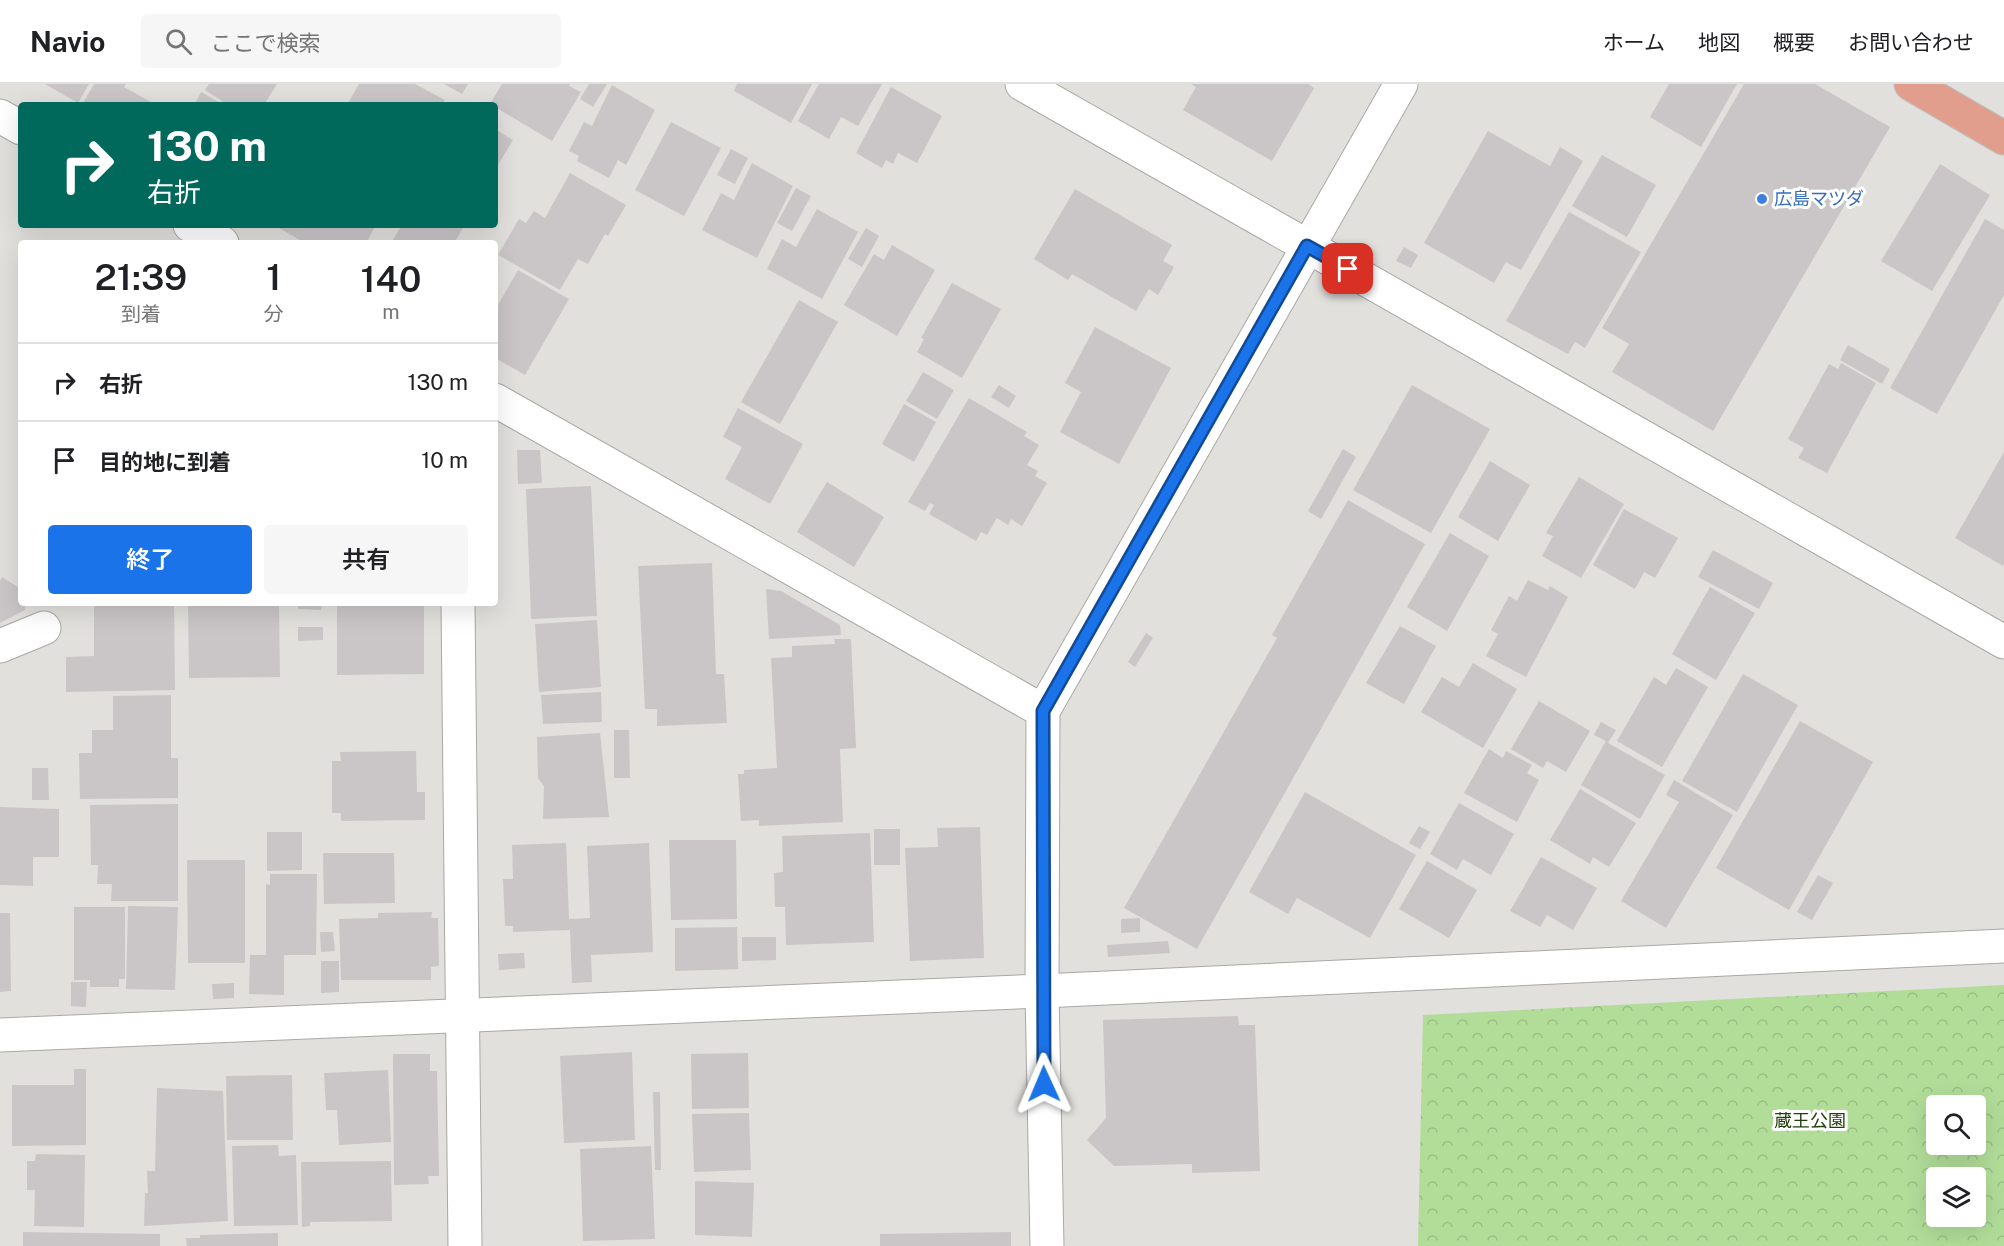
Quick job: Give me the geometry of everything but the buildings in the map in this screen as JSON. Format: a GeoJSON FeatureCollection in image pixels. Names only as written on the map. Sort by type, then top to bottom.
{"type":"FeatureCollection","features":[{"type":"Feature","properties":{"kind":"highway"},"geometry":{"type":"LineString","coordinates":[[1911,84],[2004,138]]}},
{"type":"Feature","properties":{"kind":"street"},"geometry":{"type":"LineString","coordinates":[[1022,84],[2004,642]]}},
{"type":"Feature","properties":{"kind":"street"},"geometry":{"type":"LineString","coordinates":[[1047,1246],[1042,991],[1043,711],[1401,84]]}},
{"type":"Feature","properties":{"kind":"street"},"geometry":{"type":"LineString","coordinates":[[0,116],[18,126]]}},
{"type":"Feature","properties":{"kind":"street"},"geometry":{"type":"LineString","coordinates":[[195,228],[217,240]]}},
{"type":"Feature","properties":{"kind":"street"},"geometry":{"type":"LineString","coordinates":[[498,408],[1043,711]]}},
{"type":"Feature","properties":{"kind":"street"},"geometry":{"type":"LineString","coordinates":[[458,606],[465,1246]]}},
{"type":"Feature","properties":{"kind":"street"},"geometry":{"type":"LineString","coordinates":[[0,646],[44,628]]}},
{"type":"Feature","properties":{"kind":"street"},"geometry":{"type":"LineString","coordinates":[[0,1035],[1042,991],[2004,946]]}},
{"type":"Feature","properties":{"kind":"green space","name":"蔵王公園"},"geometry":{"type":"Polygon","coordinates":[[[2004,985],[2004,1246],[1418,1246],[1423,1015],[2004,985]]]}},
{"type":"Feature","properties":{"kind":"place","name":"広島マツダ"},"geometry":{"type":"Point","coordinates":[1762,199]}},
{"type":"Feature","properties":{"kind":"route"},"geometry":{"type":"LineString","coordinates":[[1044,1084],[1043,711],[1307,246],[1348,269]]}}]}
